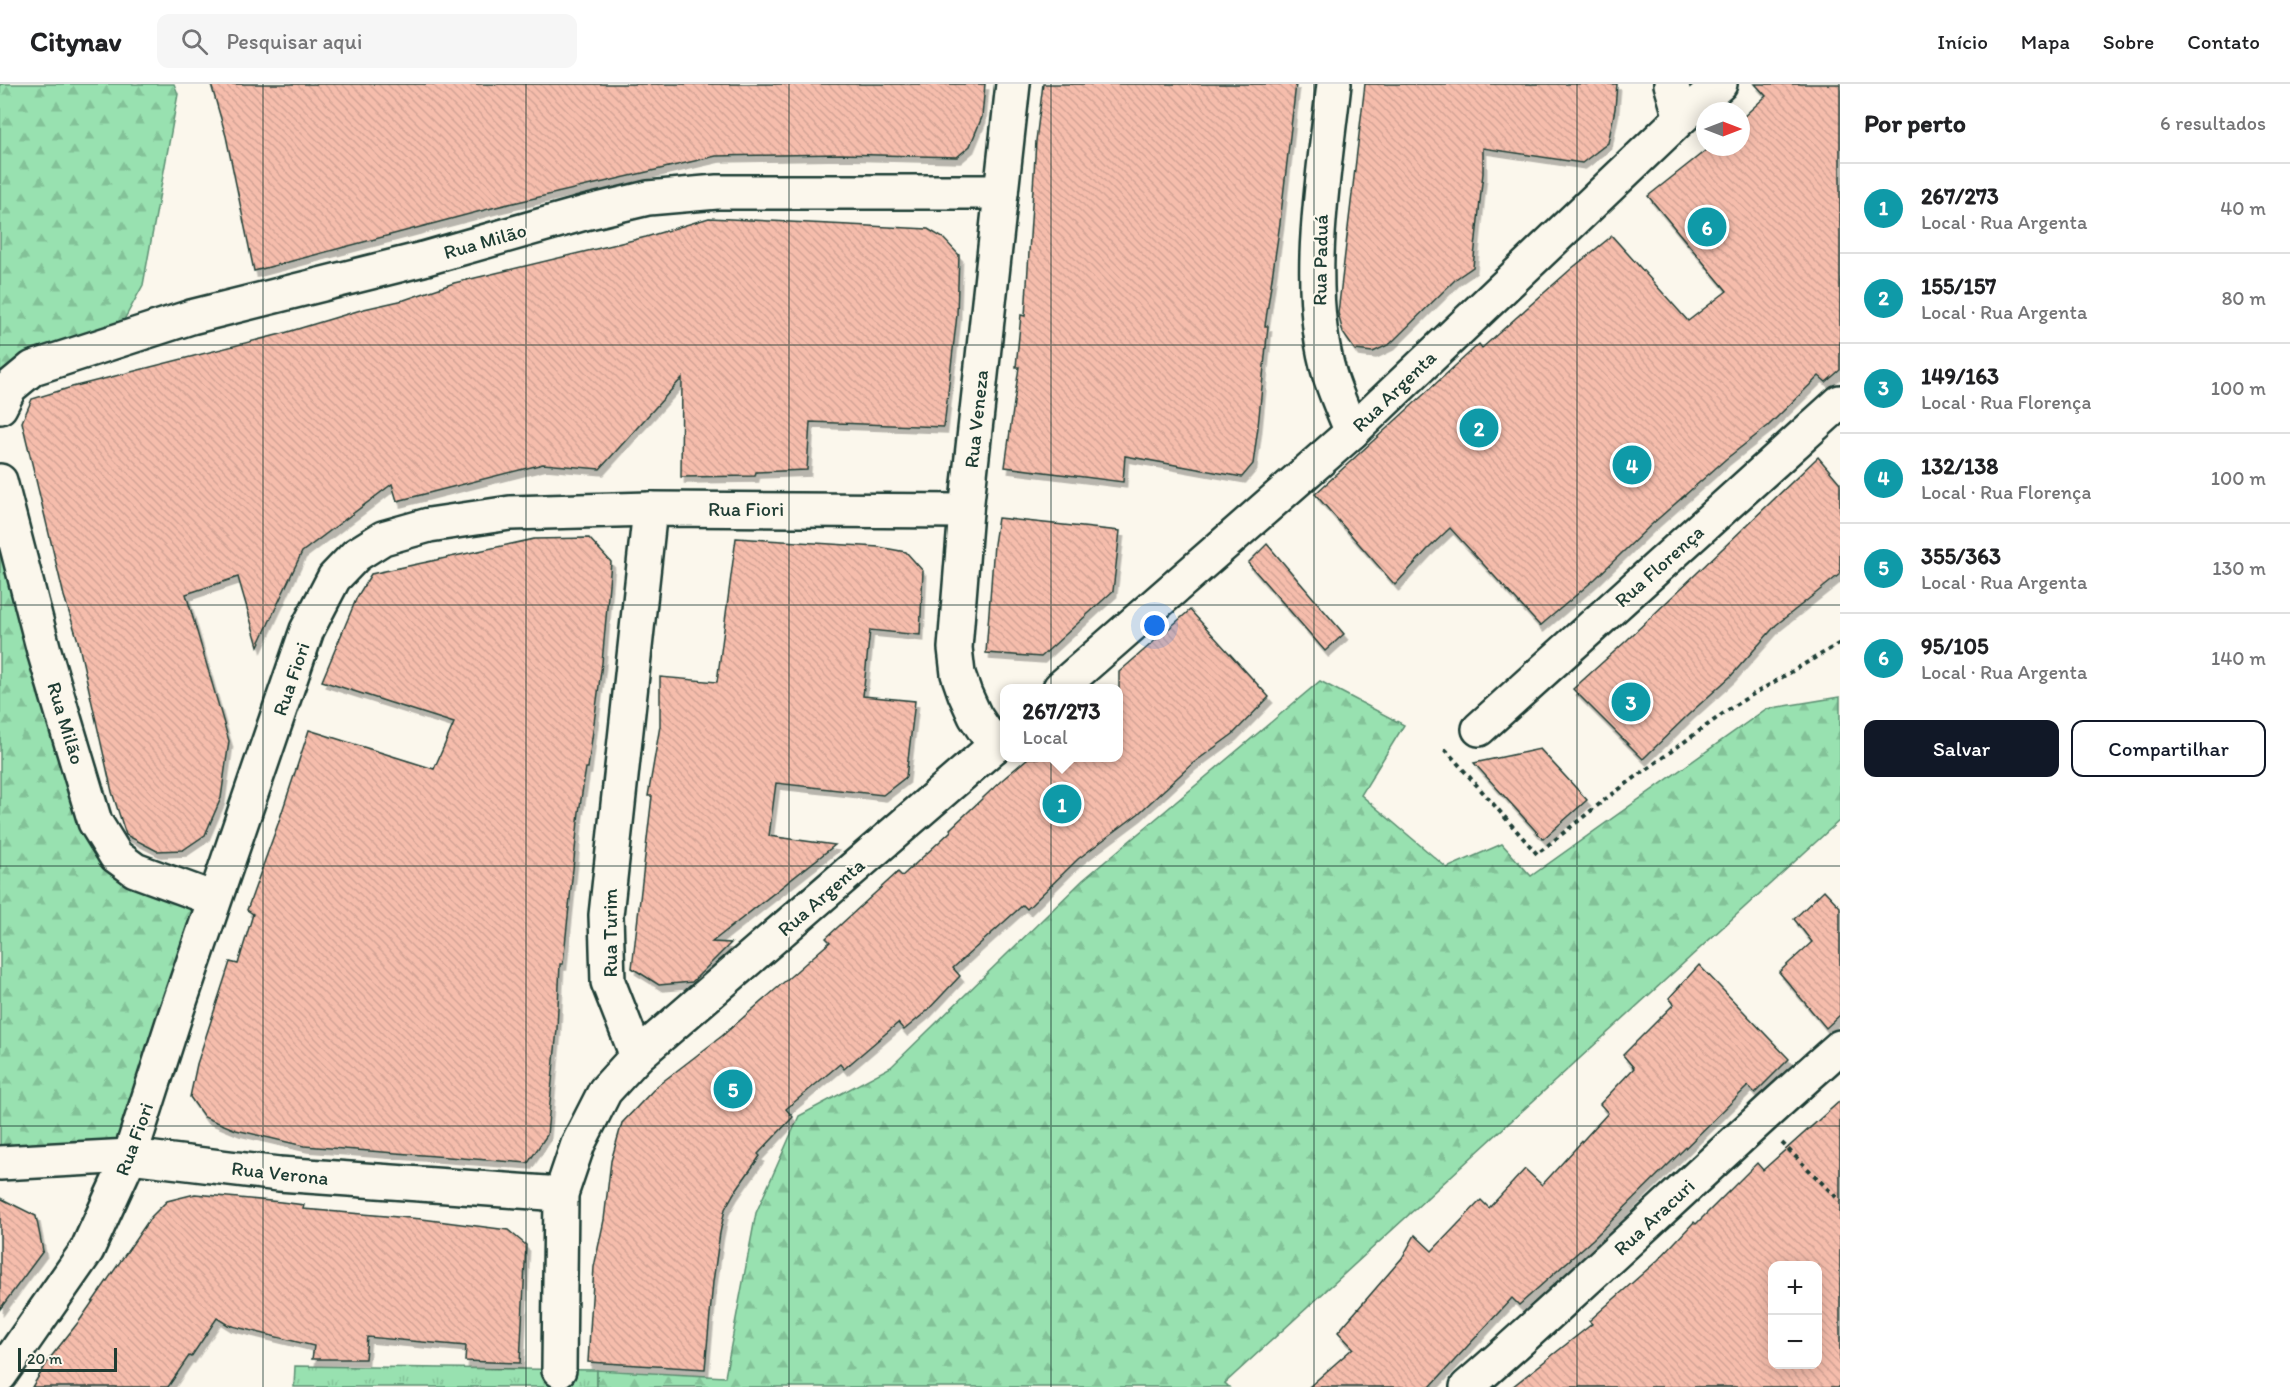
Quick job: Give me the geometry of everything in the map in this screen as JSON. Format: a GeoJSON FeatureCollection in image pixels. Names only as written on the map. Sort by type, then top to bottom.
{"type":"FeatureCollection","features":[{"type":"Feature","properties":{"kind":"street","name":"Rua Veneza"},"geometry":{"type":"LineString","coordinates":[[1000,742],[975,716],[958,674],[955,648],[966,511],[1013,84]]}},
{"type":"Feature","properties":{"kind":"street","name":"Rua Paduá"},"geometry":{"type":"LineString","coordinates":[[1334,84],[1321,208],[1316,284],[1321,336],[1330,375],[1352,432]]}},
{"type":"Feature","properties":{"kind":"street"},"geometry":{"type":"LineString","coordinates":[[1671,84],[1681,118]]}},
{"type":"Feature","properties":{"kind":"street","name":"Rua Argenta"},"geometry":{"type":"LineString","coordinates":[[1065,684],[1352,432],[1681,118],[1720,84]]}},
{"type":"Feature","properties":{"kind":"street","name":"Rua Milão"},"geometry":{"type":"LineString","coordinates":[[0,407],[10,387],[33,368],[191,317],[423,259],[585,213],[648,198],[717,192],[1001,192]]}},
{"type":"Feature","properties":{"kind":"street","name":"Rua Florença"},"geometry":{"type":"LineString","coordinates":[[1479,729],[1840,402]]}},
{"type":"Feature","properties":{"kind":"street","name":"Rua Milão"},"geometry":{"type":"LineString","coordinates":[[0,481],[44,651],[95,822],[116,856],[135,870],[214,899]]}},
{"type":"Feature","properties":{"kind":"street","name":"Rua Fiori"},"geometry":{"type":"LineString","coordinates":[[0,1375],[87,1250],[130,1156],[214,899],[307,630],[334,578],[356,555],[383,538],[429,525],[510,513],[650,508],[966,511]]}},
{"type":"Feature","properties":{"kind":"street","name":"Rua Turim"},"geometry":{"type":"LineString","coordinates":[[637,1056],[608,982],[606,915],[650,508]]}},
{"type":"Feature","properties":{"kind":"street","name":"Rua Argenta"},"geometry":{"type":"LineString","coordinates":[[637,1056],[1000,742]]}},
{"type":"Feature","properties":{"kind":"street","name":"Rua Aracuri"},"geometry":{"type":"LineString","coordinates":[[1467,1387],[1537,1326],[1759,1119],[1840,1047]]}},
{"type":"Feature","properties":{"kind":"street"},"geometry":{"type":"LineString","coordinates":[[559,1370],[561,1194],[578,1144],[605,1091],[637,1056]]}},
{"type":"Feature","properties":{"kind":"street","name":"Rua Verona"},"geometry":{"type":"LineString","coordinates":[[0,1163],[130,1156],[279,1174],[561,1194]]}},
{"type":"Feature","properties":{"kind":"path"},"geometry":{"type":"LineString","coordinates":[[1445,748],[1537,854],[1607,798],[1735,705],[1840,643]]}},
{"type":"Feature","properties":{"kind":"path"},"geometry":{"type":"LineString","coordinates":[[1759,1119],[1840,1201]]}},
{"type":"Feature","properties":{"kind":"green space"},"geometry":{"type":"Polygon","coordinates":[[[0,84],[174,84],[178,94],[143,285],[112,342],[10,387],[0,407],[0,84]]]}},
{"type":"Feature","properties":{"kind":"green space"},"geometry":{"type":"Polygon","coordinates":[[[0,481],[95,822],[157,879],[214,899],[130,1156],[0,1163],[0,481]]]}},
{"type":"Feature","properties":{"kind":"green space"},"geometry":{"type":"Polygon","coordinates":[[[1320,681],[1404,725],[1361,795],[1447,868],[1502,844],[1531,876],[1766,709],[1840,697],[1840,820],[1225,1383],[1229,1387],[597,1387],[597,1370],[725,1377],[756,1213],[799,1116],[891,1067],[1083,880],[1320,681]]]}},
{"type":"Feature","properties":{"kind":"green space"},"geometry":{"type":"Polygon","coordinates":[[[295,1366],[597,1370],[597,1387],[294,1387],[295,1366]]]}},
{"type":"Feature","properties":{"kind":"building"},"geometry":{"type":"Polygon","coordinates":[[[211,84],[985,84],[982,117],[970,146],[957,157],[840,154],[716,156],[496,207],[254,271],[226,136],[211,84]]]}},
{"type":"Feature","properties":{"kind":"building"},"geometry":{"type":"Polygon","coordinates":[[[1043,84],[1296,84],[1265,326],[1268,326],[1253,464],[1242,477],[1125,456],[1123,482],[1005,467],[1019,367],[1016,367],[1021,315],[1025,316],[1036,141],[1043,84]]]}},
{"type":"Feature","properties":{"kind":"building"},"geometry":{"type":"Polygon","coordinates":[[[1365,84],[1617,84],[1608,143],[1582,163],[1483,148],[1483,173],[1473,267],[1457,278],[1390,344],[1373,352],[1355,350],[1343,333],[1338,313],[1365,84]]]}},
{"type":"Feature","properties":{"kind":"building"},"geometry":{"type":"Polygon","coordinates":[[[1755,84],[1840,84],[1840,370],[1826,382],[1819,376],[1768,426],[1726,459],[1540,626],[1450,528],[1395,585],[1315,494],[1479,344],[1482,348],[1612,236],[1688,321],[1727,291],[1648,196],[1699,156],[1750,156],[1750,111],[1766,96],[1755,84]]]}},
{"type":"Feature","properties":{"kind":"building"},"geometry":{"type":"Polygon","coordinates":[[[709,218],[928,229],[943,238],[959,255],[957,315],[944,427],[810,422],[807,470],[756,472],[755,476],[681,477],[682,378],[600,469],[543,464],[397,501],[392,484],[302,552],[258,646],[238,577],[186,594],[229,741],[221,798],[205,835],[183,850],[157,851],[126,835],[112,792],[78,641],[64,596],[22,422],[32,399],[281,334],[364,309],[404,300],[454,283],[646,237],[709,218]]]}},
{"type":"Feature","properties":{"kind":"building"},"geometry":{"type":"Polygon","coordinates":[[[1818,457],[1840,483],[1840,574],[1776,625],[1731,676],[1643,759],[1573,689],[1818,457]]]}},
{"type":"Feature","properties":{"kind":"building"},"geometry":{"type":"Polygon","coordinates":[[[998,518],[1120,531],[1113,591],[1041,657],[986,653],[998,518]]]}},
{"type":"Feature","properties":{"kind":"building"},"geometry":{"type":"Polygon","coordinates":[[[589,538],[611,562],[602,663],[588,768],[586,768],[579,812],[563,964],[560,964],[557,1029],[547,1135],[528,1163],[304,1146],[236,1130],[204,1117],[190,1097],[197,1064],[230,962],[238,964],[253,914],[247,910],[309,730],[434,769],[454,723],[322,681],[357,597],[371,574],[534,539],[589,538]]]}},
{"type":"Feature","properties":{"kind":"building"},"geometry":{"type":"Polygon","coordinates":[[[736,538],[879,547],[906,552],[923,571],[920,635],[870,630],[863,696],[915,701],[906,777],[883,795],[776,783],[769,836],[835,845],[712,942],[731,943],[692,982],[659,985],[632,968],[652,796],[648,796],[660,726],[660,677],[717,682],[736,538]]]}},
{"type":"Feature","properties":{"kind":"building"},"geometry":{"type":"Polygon","coordinates":[[[1267,544],[1344,634],[1325,651],[1248,563],[1267,544]]]}},
{"type":"Feature","properties":{"kind":"building"},"geometry":{"type":"Polygon","coordinates":[[[1190,610],[1269,697],[1233,734],[1192,764],[1138,814],[1078,859],[1027,909],[1023,905],[953,968],[960,976],[927,1011],[904,1030],[898,1023],[844,1069],[840,1064],[786,1109],[793,1117],[758,1154],[760,1156],[725,1209],[713,1282],[705,1369],[588,1362],[594,1267],[604,1220],[611,1161],[622,1123],[657,1086],[722,1036],[830,942],[826,938],[898,872],[902,876],[1023,762],[1123,762],[1123,684],[1119,684],[1119,672],[1190,610]]]}},
{"type":"Feature","properties":{"kind":"building"},"geometry":{"type":"Polygon","coordinates":[[[1540,749],[1587,800],[1543,839],[1474,763],[1540,749]]]}},
{"type":"Feature","properties":{"kind":"building"},"geometry":{"type":"Polygon","coordinates":[[[1824,890],[1840,907],[1840,1015],[1826,1028],[1779,972],[1812,942],[1794,919],[1824,890]]]}},
{"type":"Feature","properties":{"kind":"building"},"geometry":{"type":"Polygon","coordinates":[[[1699,965],[1789,1059],[1755,1093],[1748,1086],[1593,1239],[1519,1305],[1512,1298],[1430,1387],[1309,1387],[1353,1348],[1338,1332],[1402,1258],[1415,1235],[1432,1251],[1481,1200],[1489,1208],[1525,1169],[1542,1185],[1608,1113],[1600,1104],[1634,1068],[1623,1055],[1674,1004],[1669,998],[1699,965]]]}},
{"type":"Feature","properties":{"kind":"building"},"geometry":{"type":"Polygon","coordinates":[[[1840,1101],[1840,1387],[1512,1387],[1592,1324],[1589,1321],[1658,1260],[1694,1222],[1696,1224],[1757,1163],[1763,1170],[1840,1101]]]}},
{"type":"Feature","properties":{"kind":"building"},"geometry":{"type":"Polygon","coordinates":[[[195,1194],[304,1205],[303,1209],[422,1219],[508,1230],[526,1245],[520,1363],[465,1361],[466,1346],[367,1337],[365,1359],[312,1359],[314,1346],[228,1325],[217,1318],[168,1387],[32,1387],[50,1358],[80,1320],[151,1217],[167,1201],[195,1194]]]}},
{"type":"Feature","properties":{"kind":"building"},"geometry":{"type":"Polygon","coordinates":[[[0,1198],[36,1216],[43,1251],[0,1309],[0,1198]]]}},
{"type":"Feature","properties":{"kind":"place","name":"95/105"},"geometry":{"type":"Point","coordinates":[1707,227]}},
{"type":"Feature","properties":{"kind":"place","name":"155/157"},"geometry":{"type":"Point","coordinates":[1479,428]}},
{"type":"Feature","properties":{"kind":"place","name":"132/138"},"geometry":{"type":"Point","coordinates":[1632,465]}},
{"type":"Feature","properties":{"kind":"place","name":"149/163"},"geometry":{"type":"Point","coordinates":[1631,702]}},
{"type":"Feature","properties":{"kind":"place","name":"267/273"},"geometry":{"type":"Point","coordinates":[1062,804]}},
{"type":"Feature","properties":{"kind":"place","name":"355/363"},"geometry":{"type":"Point","coordinates":[733,1089]}}]}
